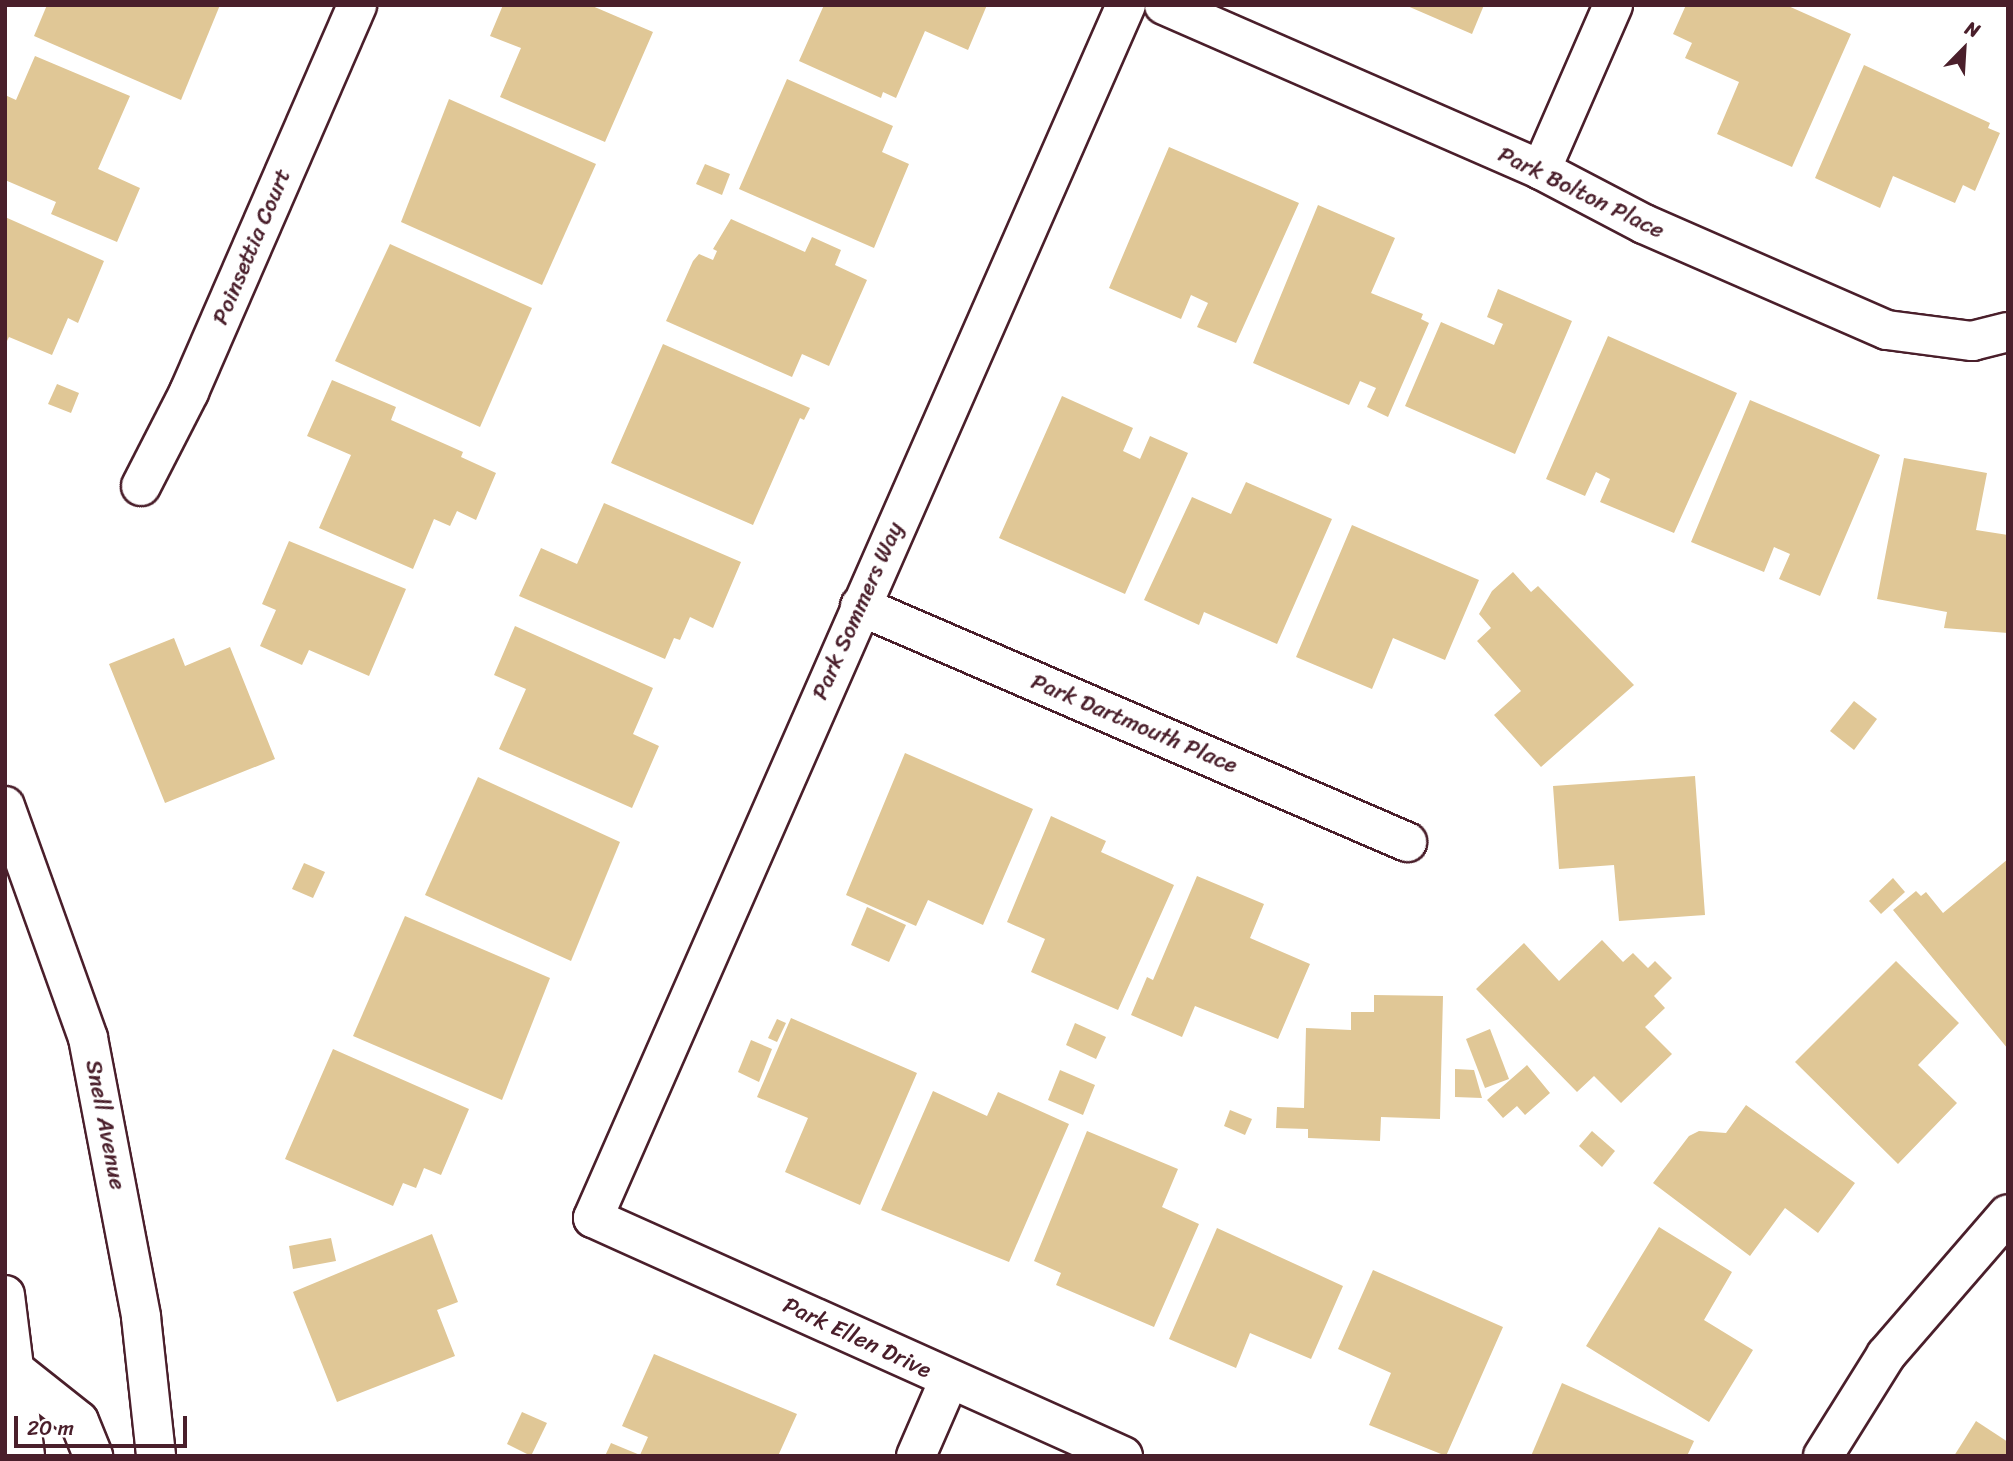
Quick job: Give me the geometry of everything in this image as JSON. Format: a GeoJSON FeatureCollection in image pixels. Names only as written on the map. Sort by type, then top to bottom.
{"type":"FeatureCollection","features":[{"type":"Feature","properties":{"kind":"street","name":"Poinsettia Court"},"geometry":{"type":"LineString","coordinates":[[141,486],[189,392],[357,5]]}},
{"type":"Feature","properties":{"kind":"street","name":"Park Sommers Way"},"geometry":{"type":"LineString","coordinates":[[593,1218],[1126,5]]}},
{"type":"Feature","properties":{"kind":"street","name":"Park Bolton Place"},"geometry":{"type":"LineString","coordinates":[[1164,5],[1541,170],[1643,224],[1887,330],[1972,341],[2008,332]]}},
{"type":"Feature","properties":{"kind":"street"},"geometry":{"type":"LineString","coordinates":[[1541,170],[1613,5]]}},
{"type":"Feature","properties":{"kind":"street","name":"Park Dartmouth Place"},"geometry":{"type":"LineString","coordinates":[[860,606],[1407,842]]}},
{"type":"Feature","properties":{"kind":"street","name":"Snell Avenue"},"geometry":{"type":"LineString","coordinates":[[5,806],[88,1038],[141,1317],[156,1456]]}},
{"type":"Feature","properties":{"kind":"street"},"geometry":{"type":"LineString","coordinates":[[1823,1456],[1886,1355],[2008,1214]]}},
{"type":"Feature","properties":{"kind":"street","name":"Park Ellen Drive"},"geometry":{"type":"LineString","coordinates":[[593,1218],[948,1380],[1123,1456]]}},
{"type":"Feature","properties":{"kind":"street"},"geometry":{"type":"LineString","coordinates":[[5,1296],[25,1456]]}},
{"type":"Feature","properties":{"kind":"street"},"geometry":{"type":"LineString","coordinates":[[16,1371],[79,1421],[93,1456]]}},
{"type":"Feature","properties":{"kind":"street"},"geometry":{"type":"LineString","coordinates":[[916,1456],[948,1380]]}},
{"type":"Feature","properties":{"kind":"building"},"geometry":{"type":"Polygon","coordinates":[[[47,5],[220,5],[181,100],[34,36],[47,5]]]}},
{"type":"Feature","properties":{"kind":"building"},"geometry":{"type":"Polygon","coordinates":[[[503,5],[590,5],[653,32],[605,142],[500,97],[521,48],[490,36],[503,5]]]}},
{"type":"Feature","properties":{"kind":"building"},"geometry":{"type":"Polygon","coordinates":[[[824,5],[987,5],[968,50],[925,31],[896,98],[883,92],[881,98],[799,61],[824,5]]]}},
{"type":"Feature","properties":{"kind":"building"},"geometry":{"type":"Polygon","coordinates":[[[1405,5],[1484,5],[1472,34],[1405,5]]]}},
{"type":"Feature","properties":{"kind":"building"},"geometry":{"type":"Polygon","coordinates":[[[1686,5],[1786,5],[1851,34],[1792,167],[1717,134],[1739,82],[1685,58],[1692,43],[1673,34],[1686,5]]]}},
{"type":"Feature","properties":{"kind":"building"},"geometry":{"type":"Polygon","coordinates":[[[35,56],[130,96],[98,169],[140,188],[117,242],[51,214],[56,202],[5,180],[5,95],[16,100],[35,56]]]}},
{"type":"Feature","properties":{"kind":"building"},"geometry":{"type":"Polygon","coordinates":[[[1864,65],[1990,123],[1988,128],[2000,133],[1975,191],[1963,185],[1955,203],[1893,176],[1880,208],[1815,178],[1864,65]]]}},
{"type":"Feature","properties":{"kind":"building"},"geometry":{"type":"Polygon","coordinates":[[[787,79],[893,126],[882,152],[909,164],[874,248],[739,189],[787,79]]]}},
{"type":"Feature","properties":{"kind":"building"},"geometry":{"type":"Polygon","coordinates":[[[449,99],[596,164],[542,285],[401,222],[449,99]]]}},
{"type":"Feature","properties":{"kind":"building"},"geometry":{"type":"Polygon","coordinates":[[[1169,147],[1299,203],[1236,343],[1197,327],[1208,303],[1191,295],[1181,319],[1109,288],[1169,147]]]}},
{"type":"Feature","properties":{"kind":"building"},"geometry":{"type":"Polygon","coordinates":[[[705,164],[730,174],[722,195],[696,184],[705,164]]]}},
{"type":"Feature","properties":{"kind":"building"},"geometry":{"type":"Polygon","coordinates":[[[1318,205],[1395,238],[1371,293],[1423,314],[1421,319],[1429,323],[1388,417],[1367,407],[1376,388],[1360,381],[1349,405],[1253,363],[1318,205]]]}},
{"type":"Feature","properties":{"kind":"building"},"geometry":{"type":"Polygon","coordinates":[[[5,217],[104,261],[78,323],[68,318],[52,355],[9,337],[5,345],[5,217]]]}},
{"type":"Feature","properties":{"kind":"building"},"geometry":{"type":"Polygon","coordinates":[[[731,219],[805,252],[812,237],[841,250],[835,265],[867,280],[829,366],[802,354],[792,377],[666,321],[693,261],[699,254],[713,260],[717,251],[713,249],[731,219]]]}},
{"type":"Feature","properties":{"kind":"building"},"geometry":{"type":"Polygon","coordinates":[[[390,244],[532,308],[480,427],[335,361],[390,244]]]}},
{"type":"Feature","properties":{"kind":"building"},"geometry":{"type":"Polygon","coordinates":[[[1498,289],[1572,321],[1515,454],[1405,406],[1441,322],[1494,345],[1503,324],[1487,317],[1498,289]]]}},
{"type":"Feature","properties":{"kind":"building"},"geometry":{"type":"Polygon","coordinates":[[[1608,336],[1737,393],[1674,533],[1600,502],[1610,479],[1596,472],[1585,496],[1546,479],[1608,336]]]}},
{"type":"Feature","properties":{"kind":"building"},"geometry":{"type":"Polygon","coordinates":[[[663,344],[810,408],[804,420],[800,418],[753,525],[611,463],[663,344]]]}},
{"type":"Feature","properties":{"kind":"building"},"geometry":{"type":"Polygon","coordinates":[[[332,380],[396,407],[391,420],[463,452],[461,457],[496,473],[476,520],[457,511],[450,526],[434,519],[413,569],[319,528],[351,455],[307,436],[332,380]]]}},
{"type":"Feature","properties":{"kind":"building"},"geometry":{"type":"Polygon","coordinates":[[[57,384],[79,393],[71,413],[48,404],[57,384]]]}},
{"type":"Feature","properties":{"kind":"building"},"geometry":{"type":"Polygon","coordinates":[[[1062,396],[1133,428],[1123,451],[1140,459],[1150,436],[1188,453],[1125,594],[999,538],[1062,396]]]}},
{"type":"Feature","properties":{"kind":"building"},"geometry":{"type":"Polygon","coordinates":[[[1750,400],[1880,455],[1820,596],[1779,579],[1790,554],[1774,547],[1764,572],[1691,542],[1750,400]]]}},
{"type":"Feature","properties":{"kind":"building"},"geometry":{"type":"Polygon","coordinates":[[[1904,458],[1987,473],[1976,530],[2008,535],[2008,633],[1944,628],[1947,612],[1877,599],[1904,458]]]}},
{"type":"Feature","properties":{"kind":"building"},"geometry":{"type":"Polygon","coordinates":[[[1246,482],[1332,519],[1277,644],[1204,612],[1199,625],[1144,600],[1192,497],[1231,514],[1246,482]]]}},
{"type":"Feature","properties":{"kind":"building"},"geometry":{"type":"Polygon","coordinates":[[[604,503],[741,562],[713,628],[690,617],[680,640],[674,638],[665,659],[519,596],[541,548],[577,564],[604,503]]]}},
{"type":"Feature","properties":{"kind":"building"},"geometry":{"type":"Polygon","coordinates":[[[1352,525],[1479,580],[1445,660],[1393,638],[1372,689],[1296,657],[1352,525]]]}},
{"type":"Feature","properties":{"kind":"building"},"geometry":{"type":"Polygon","coordinates":[[[289,541],[406,589],[369,676],[309,650],[302,665],[260,646],[276,610],[262,604],[289,541]]]}},
{"type":"Feature","properties":{"kind":"building"},"geometry":{"type":"Polygon","coordinates":[[[1513,572],[1531,592],[1538,586],[1634,685],[1541,767],[1494,715],[1521,691],[1477,641],[1491,628],[1479,614],[1492,591],[1513,572]]]}},
{"type":"Feature","properties":{"kind":"building"},"geometry":{"type":"Polygon","coordinates":[[[515,626],[653,688],[633,734],[659,746],[632,808],[499,749],[526,689],[494,675],[515,626]]]}},
{"type":"Feature","properties":{"kind":"building"},"geometry":{"type":"Polygon","coordinates":[[[174,638],[185,666],[230,647],[275,759],[165,803],[109,664],[174,638]]]}},
{"type":"Feature","properties":{"kind":"building"},"geometry":{"type":"Polygon","coordinates":[[[1854,701],[1877,719],[1854,750],[1830,731],[1854,701]]]}},
{"type":"Feature","properties":{"kind":"building"},"geometry":{"type":"Polygon","coordinates":[[[905,753],[1033,809],[983,925],[928,900],[916,926],[846,895],[905,753]]]}},
{"type":"Feature","properties":{"kind":"building"},"geometry":{"type":"Polygon","coordinates":[[[1695,776],[1705,915],[1619,921],[1614,865],[1559,869],[1553,786],[1695,776]]]}},
{"type":"Feature","properties":{"kind":"building"},"geometry":{"type":"Polygon","coordinates":[[[478,777],[620,842],[571,961],[425,895],[478,777]]]}},
{"type":"Feature","properties":{"kind":"building"},"geometry":{"type":"Polygon","coordinates":[[[1051,816],[1106,841],[1101,852],[1174,885],[1118,1010],[1031,972],[1045,939],[1007,922],[1051,816]]]}},
{"type":"Feature","properties":{"kind":"building"},"geometry":{"type":"Polygon","coordinates":[[[2008,859],[2008,1049],[1893,910],[1916,891],[1921,896],[1926,892],[1943,913],[2008,859]]]}},
{"type":"Feature","properties":{"kind":"building"},"geometry":{"type":"Polygon","coordinates":[[[304,863],[325,872],[313,898],[292,889],[304,863]]]}},
{"type":"Feature","properties":{"kind":"building"},"geometry":{"type":"Polygon","coordinates":[[[1197,876],[1264,904],[1250,938],[1310,964],[1278,1039],[1195,1006],[1182,1037],[1131,1015],[1147,977],[1153,980],[1197,876]]]}},
{"type":"Feature","properties":{"kind":"building"},"geometry":{"type":"Polygon","coordinates":[[[1893,878],[1905,892],[1881,914],[1869,901],[1893,878]]]}},
{"type":"Feature","properties":{"kind":"building"},"geometry":{"type":"Polygon","coordinates":[[[867,907],[906,925],[889,962],[851,945],[867,907]]]}},
{"type":"Feature","properties":{"kind":"building"},"geometry":{"type":"Polygon","coordinates":[[[405,916],[550,978],[502,1100],[353,1036],[405,916]]]}},
{"type":"Feature","properties":{"kind":"building"},"geometry":{"type":"Polygon","coordinates":[[[1602,940],[1623,962],[1633,953],[1648,968],[1655,961],[1672,978],[1654,996],[1665,1008],[1645,1027],[1672,1054],[1621,1103],[1594,1076],[1577,1092],[1476,989],[1524,943],[1559,981],[1602,940]]]}},
{"type":"Feature","properties":{"kind":"building"},"geometry":{"type":"Polygon","coordinates":[[[1896,961],[1959,1023],[1918,1065],[1957,1103],[1898,1164],[1795,1062],[1896,961]]]}},
{"type":"Feature","properties":{"kind":"building"},"geometry":{"type":"Polygon","coordinates":[[[1374,995],[1443,996],[1440,1119],[1381,1117],[1380,1141],[1308,1138],[1308,1129],[1276,1128],[1277,1107],[1304,1108],[1306,1028],[1351,1030],[1351,1012],[1374,1012],[1374,995]]]}},
{"type":"Feature","properties":{"kind":"building"},"geometry":{"type":"Polygon","coordinates":[[[791,1018],[917,1073],[860,1205],[785,1172],[808,1118],[757,1097],[791,1018]]]}},
{"type":"Feature","properties":{"kind":"building"},"geometry":{"type":"Polygon","coordinates":[[[777,1019],[786,1023],[777,1042],[768,1038],[777,1019]]]}},
{"type":"Feature","properties":{"kind":"building"},"geometry":{"type":"Polygon","coordinates":[[[1075,1023],[1106,1037],[1096,1059],[1066,1045],[1075,1023]]]}},
{"type":"Feature","properties":{"kind":"building"},"geometry":{"type":"Polygon","coordinates":[[[1490,1029],[1509,1079],[1485,1088],[1466,1039],[1490,1029]]]}},
{"type":"Feature","properties":{"kind":"building"},"geometry":{"type":"Polygon","coordinates":[[[751,1040],[772,1049],[759,1082],[738,1072],[751,1040]]]}},
{"type":"Feature","properties":{"kind":"building"},"geometry":{"type":"Polygon","coordinates":[[[333,1049],[469,1109],[441,1175],[424,1168],[416,1188],[403,1183],[393,1206],[285,1159],[333,1049]]]}},
{"type":"Feature","properties":{"kind":"building"},"geometry":{"type":"Polygon","coordinates":[[[1527,1065],[1550,1093],[1525,1115],[1517,1106],[1503,1118],[1487,1100],[1527,1065]]]}},
{"type":"Feature","properties":{"kind":"building"},"geometry":{"type":"Polygon","coordinates":[[[1455,1069],[1474,1070],[1482,1098],[1455,1097],[1455,1069]]]}},
{"type":"Feature","properties":{"kind":"building"},"geometry":{"type":"Polygon","coordinates":[[[1060,1070],[1095,1085],[1083,1115],[1048,1100],[1060,1070]]]}},
{"type":"Feature","properties":{"kind":"building"},"geometry":{"type":"Polygon","coordinates":[[[933,1091],[987,1116],[998,1092],[1069,1124],[1009,1262],[881,1210],[933,1091]]]}},
{"type":"Feature","properties":{"kind":"building"},"geometry":{"type":"Polygon","coordinates":[[[1746,1105],[1855,1183],[1818,1233],[1785,1208],[1750,1256],[1653,1183],[1689,1136],[1699,1131],[1726,1133],[1746,1105]]]}},
{"type":"Feature","properties":{"kind":"building"},"geometry":{"type":"Polygon","coordinates":[[[1230,1110],[1252,1119],[1245,1135],[1224,1126],[1230,1110]]]}},
{"type":"Feature","properties":{"kind":"building"},"geometry":{"type":"Polygon","coordinates":[[[1087,1131],[1178,1169],[1162,1207],[1199,1224],[1154,1327],[1056,1285],[1061,1273],[1034,1261],[1087,1131]]]}},
{"type":"Feature","properties":{"kind":"building"},"geometry":{"type":"Polygon","coordinates":[[[1592,1131],[1615,1151],[1602,1167],[1579,1146],[1592,1131]]]}},
{"type":"Feature","properties":{"kind":"building"},"geometry":{"type":"Polygon","coordinates":[[[1659,1227],[1732,1272],[1704,1320],[1753,1350],[1709,1422],[1586,1346],[1659,1227]]]}},
{"type":"Feature","properties":{"kind":"building"},"geometry":{"type":"Polygon","coordinates":[[[1217,1228],[1343,1286],[1311,1359],[1250,1333],[1236,1368],[1169,1339],[1217,1228]]]}},
{"type":"Feature","properties":{"kind":"building"},"geometry":{"type":"Polygon","coordinates":[[[432,1234],[458,1302],[437,1310],[455,1356],[337,1402],[293,1292],[432,1234]]]}},
{"type":"Feature","properties":{"kind":"building"},"geometry":{"type":"Polygon","coordinates":[[[331,1238],[336,1261],[293,1269],[289,1246],[331,1238]]]}},
{"type":"Feature","properties":{"kind":"building"},"geometry":{"type":"Polygon","coordinates":[[[1373,1270],[1503,1327],[1446,1456],[1369,1425],[1391,1373],[1338,1349],[1373,1270]]]}},
{"type":"Feature","properties":{"kind":"building"},"geometry":{"type":"Polygon","coordinates":[[[654,1354],[797,1414],[778,1456],[605,1456],[611,1443],[640,1455],[648,1437],[622,1426],[654,1354]]]}},
{"type":"Feature","properties":{"kind":"building"},"geometry":{"type":"Polygon","coordinates":[[[1562,1383],[1694,1441],[1687,1456],[1531,1456],[1562,1383]]]}},
{"type":"Feature","properties":{"kind":"building"},"geometry":{"type":"Polygon","coordinates":[[[522,1412],[547,1423],[531,1456],[507,1444],[522,1412]]]}},
{"type":"Feature","properties":{"kind":"building"},"geometry":{"type":"Polygon","coordinates":[[[1976,1421],[2008,1442],[2008,1456],[1954,1456],[1976,1421]]]}}]}
